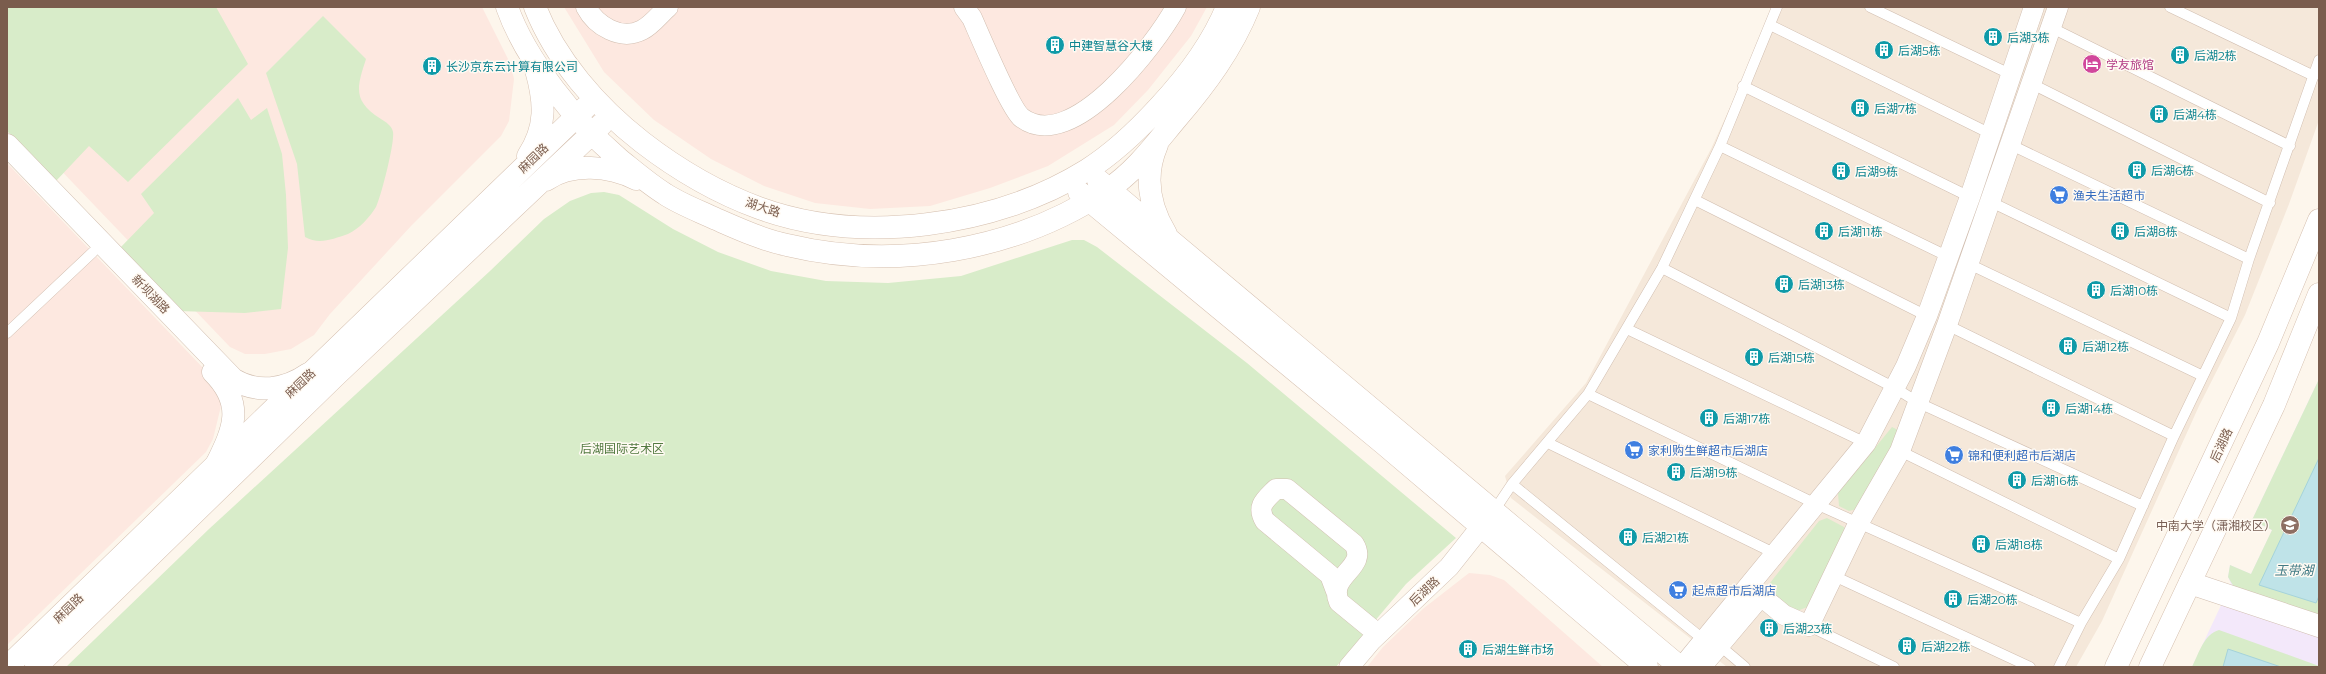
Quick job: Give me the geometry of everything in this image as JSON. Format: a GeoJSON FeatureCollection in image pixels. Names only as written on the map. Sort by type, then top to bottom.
{"type":"FeatureCollection","features":[{"type":"Feature","properties":{"kind":"main road"},"geometry":{"type":"LineString","coordinates":[[507,7],[542,73],[576,117],[632,170],[665,194]]}},
{"type":"Feature","properties":{"kind":"main road","name":"湖大路"},"geometry":{"type":"LineString","coordinates":[[535,7],[564,60],[594,99],[610,116],[657,154],[705,184],[760,208],[828,225],[898,228],[963,219],[1037,196],[1087,170],[1130,138],[1175,90],[1202,53],[1227,7]]}},
{"type":"Feature","properties":{"kind":"main road"},"geometry":{"type":"LineString","coordinates":[[532,189],[550,177],[568,171],[603,168],[618,171],[748,233],[786,245],[827,253],[876,256],[914,255],[956,250],[996,240],[1061,215],[1089,200],[1108,189],[1141,160],[1218,69],[1249,7]]}},
{"type":"Feature","properties":{"kind":"main road"},"geometry":{"type":"LineString","coordinates":[[514,176],[534,146],[541,131],[544,115],[543,97],[530,52]]}},
{"type":"Feature","properties":{"kind":"main road","name":"麻园路"},"geometry":{"type":"LineString","coordinates":[[7,667],[594,99]]}},
{"type":"Feature","properties":{"kind":"main road","name":"麻园路"},"geometry":{"type":"LineString","coordinates":[[36,667],[301,409],[610,116]]}},
{"type":"Feature","properties":{"kind":"main road"},"geometry":{"type":"LineString","coordinates":[[1159,139],[1152,160],[1149,188],[1159,222],[1166,234],[1182,251]]}},
{"type":"Feature","properties":{"kind":"main road","name":"新坝湖路"},"geometry":{"type":"LineString","coordinates":[[7,145],[233,379],[251,387],[275,388],[301,379],[315,368]]}},
{"type":"Feature","properties":{"kind":"main road","name":"新坝湖路"},"geometry":{"type":"LineString","coordinates":[[7,160],[93,252],[223,382],[230,392],[233,401],[232,421],[226,445],[216,465]]}},
{"type":"Feature","properties":{"kind":"main road"},"geometry":{"type":"LineString","coordinates":[[1087,170],[1182,251],[1487,519],[1647,667]]}},
{"type":"Feature","properties":{"kind":"main road"},"geometry":{"type":"LineString","coordinates":[[1066,181],[1122,228],[1487,519],[1681,667]]}},
{"type":"Feature","properties":{"kind":"main road"},"geometry":{"type":"LineString","coordinates":[[1061,215],[1083,210],[1095,213],[1122,228]]}},
{"type":"Feature","properties":{"kind":"main road","name":"后湖路"},"geometry":{"type":"LineString","coordinates":[[2116,667],[2268,343],[2319,220]]}},
{"type":"Feature","properties":{"kind":"main road"},"geometry":{"type":"LineString","coordinates":[[2150,667],[2274,406],[2319,294]]}},
{"type":"Feature","properties":{"kind":"main road"},"geometry":{"type":"LineString","coordinates":[[2190,583],[2319,626]]}},
{"type":"Feature","properties":{"kind":"street"},"geometry":{"type":"LineString","coordinates":[[586,7],[591,18],[609,30],[632,34],[644,29],[668,7]]}},
{"type":"Feature","properties":{"kind":"street"},"geometry":{"type":"LineString","coordinates":[[964,7],[972,18],[1012,104],[1022,118],[1042,125],[1065,123],[1089,108],[1113,87],[1145,52],[1176,7]]}},
{"type":"Feature","properties":{"kind":"street"},"geometry":{"type":"LineString","coordinates":[[1681,667],[1712,643],[1761,596],[1784,615],[1809,626],[1858,524],[1900,451],[1919,403],[1969,264],[2052,28],[2058,7]]}},
{"type":"Feature","properties":{"kind":"street"},"geometry":{"type":"LineString","coordinates":[[1701,667],[1712,643],[1776,554],[1866,443],[1895,388],[1927,316],[1949,257],[2012,75],[2031,8]]}},
{"type":"Feature","properties":{"kind":"street"},"geometry":{"type":"LineString","coordinates":[[1336,591],[1336,586],[1357,560],[1357,549],[1354,544],[1287,489],[1276,489],[1262,505],[1260,510],[1265,520],[1330,575],[1339,602],[1378,634]]}},
{"type":"Feature","properties":{"kind":"street","name":"后湖路"},"geometry":{"type":"LineString","coordinates":[[1349,667],[1378,634],[1449,567],[1487,519]]}},
{"type":"Feature","properties":{"kind":"lane"},"geometry":{"type":"LineString","coordinates":[[1487,519],[1512,484],[1588,394],[1662,268],[1720,146],[1743,86],[1777,7]]}},
{"type":"Feature","properties":{"kind":"lane"},"geometry":{"type":"LineString","coordinates":[[1870,7],[2012,75]]}},
{"type":"Feature","properties":{"kind":"lane"},"geometry":{"type":"LineString","coordinates":[[2170,7],[2314,76]]}},
{"type":"Feature","properties":{"kind":"lane"},"geometry":{"type":"LineString","coordinates":[[1770,25],[2011,145],[2248,259]]}},
{"type":"Feature","properties":{"kind":"lane"},"geometry":{"type":"LineString","coordinates":[[2052,28],[2290,146]]}},
{"type":"Feature","properties":{"kind":"lane"},"geometry":{"type":"LineString","coordinates":[[2059,667],[2081,623],[2119,559],[2174,436],[2231,318],[2248,259],[2270,203],[2319,60]]}},
{"type":"Feature","properties":{"kind":"lane"},"geometry":{"type":"LineString","coordinates":[[2032,84],[2270,203]]}},
{"type":"Feature","properties":{"kind":"lane"},"geometry":{"type":"LineString","coordinates":[[1743,86],[1970,197]]}},
{"type":"Feature","properties":{"kind":"lane"},"geometry":{"type":"LineString","coordinates":[[1720,146],[1949,257]]}},
{"type":"Feature","properties":{"kind":"lane"},"geometry":{"type":"LineString","coordinates":[[1695,200],[1927,316]]}},
{"type":"Feature","properties":{"kind":"lane"},"geometry":{"type":"LineString","coordinates":[[1991,202],[2231,318]]}},
{"type":"Feature","properties":{"kind":"lane"},"geometry":{"type":"LineString","coordinates":[[7,332],[93,252]]}},
{"type":"Feature","properties":{"kind":"lane"},"geometry":{"type":"LineString","coordinates":[[1969,264],[2202,376]]}},
{"type":"Feature","properties":{"kind":"lane"},"geometry":{"type":"LineString","coordinates":[[1662,268],[1895,388],[1919,403],[2143,506]]}},
{"type":"Feature","properties":{"kind":"lane"},"geometry":{"type":"LineString","coordinates":[[1947,325],[2174,436]]}},
{"type":"Feature","properties":{"kind":"lane"},"geometry":{"type":"LineString","coordinates":[[1627,329],[1866,443]]}},
{"type":"Feature","properties":{"kind":"lane"},"geometry":{"type":"LineString","coordinates":[[1588,394],[1858,524],[2081,623]]}},
{"type":"Feature","properties":{"kind":"lane"},"geometry":{"type":"LineString","coordinates":[[1548,443],[1776,554]]}},
{"type":"Feature","properties":{"kind":"lane"},"geometry":{"type":"LineString","coordinates":[[1900,451],[2119,559]]}},
{"type":"Feature","properties":{"kind":"lane"},"geometry":{"type":"LineString","coordinates":[[1512,484],[1712,643],[1745,667]]}},
{"type":"Feature","properties":{"kind":"lane"},"geometry":{"type":"LineString","coordinates":[[1834,576],[2030,667]]}},
{"type":"Feature","properties":{"kind":"lane"},"geometry":{"type":"LineString","coordinates":[[1809,626],[1894,667]]}},
{"type":"Feature","properties":{"kind":"shaded area"},"geometry":{"type":"Polygon","coordinates":[[[7,7],[482,7],[510,63],[514,79],[509,121],[501,136],[411,226],[330,314],[314,335],[291,349],[265,354],[245,354],[230,347],[7,114],[7,7]]]}},
{"type":"Feature","properties":{"kind":"shaded area"},"geometry":{"type":"Polygon","coordinates":[[[564,7],[1207,7],[1191,36],[1148,90],[1114,125],[1048,166],[990,188],[930,206],[870,209],[815,203],[764,186],[711,159],[654,120],[604,72],[564,7]]]}},
{"type":"Feature","properties":{"kind":"shaded area"},"geometry":{"type":"Polygon","coordinates":[[[1776,7],[2319,7],[2319,120],[2289,204],[2245,315],[2199,406],[2102,621],[2076,667],[1727,667],[1511,498],[1505,476],[1586,383],[1711,149],[1776,7]]]}},
{"type":"Feature","properties":{"kind":"shaded area"},"geometry":{"type":"Polygon","coordinates":[[[7,163],[206,371],[218,388],[221,406],[213,439],[206,452],[7,645],[7,163]]]}},
{"type":"Feature","properties":{"kind":"shaded area","name":"中南大学（潇湘校区）"},"geometry":{"type":"Polygon","coordinates":[[[2319,379],[2319,667],[2192,667],[2231,584],[2228,577],[2230,565],[2251,574],[2272,530],[2252,520],[2319,379]]]}},
{"type":"Feature","properties":{"kind":"shaded area","name":"后湖生鲜市场"},"geometry":{"type":"Polygon","coordinates":[[[1469,573],[1490,575],[1504,580],[1603,667],[1367,667],[1383,647],[1424,608],[1469,573]]]}},
{"type":"Feature","properties":{"kind":"green space"},"geometry":{"type":"Polygon","coordinates":[[[7,7],[216,7],[248,64],[128,182],[89,146],[56,181],[7,131],[7,7]]]}},
{"type":"Feature","properties":{"kind":"green space"},"geometry":{"type":"Polygon","coordinates":[[[323,16],[366,59],[359,86],[361,99],[365,106],[390,126],[393,132],[393,138],[384,182],[374,211],[352,232],[337,238],[316,241],[305,237],[297,164],[266,73],[323,16]]]}},
{"type":"Feature","properties":{"kind":"green space"},"geometry":{"type":"Polygon","coordinates":[[[238,98],[251,120],[267,108],[282,154],[286,195],[288,248],[281,309],[245,313],[177,311],[119,249],[154,213],[141,194],[238,98]]]}},
{"type":"Feature","properties":{"kind":"green space","name":"后湖国际艺术区"},"geometry":{"type":"Polygon","coordinates":[[[604,192],[619,195],[673,229],[718,252],[771,271],[826,281],[888,283],[961,276],[1072,240],[1084,240],[1097,247],[1247,363],[1456,538],[1406,584],[1336,667],[66,667],[209,529],[490,271],[544,219],[570,201],[591,193],[604,192]]]}},
{"type":"Feature","properties":{"kind":"green space"},"geometry":{"type":"Polygon","coordinates":[[[2319,379],[2319,620],[2235,589],[2228,577],[2230,565],[2251,574],[2272,530],[2252,520],[2319,379]]]}},
{"type":"Feature","properties":{"kind":"green space"},"geometry":{"type":"Polygon","coordinates":[[[1892,427],[1902,432],[1857,509],[1849,511],[1839,506],[1838,493],[1892,427]]]}},
{"type":"Feature","properties":{"kind":"green space"},"geometry":{"type":"Polygon","coordinates":[[[1827,518],[1844,527],[1847,532],[1810,606],[1797,611],[1789,609],[1766,588],[1819,521],[1827,518]]]}},
{"type":"Feature","properties":{"kind":"green space"},"geometry":{"type":"Polygon","coordinates":[[[2219,630],[2319,667],[2192,667],[2206,640],[2214,632],[2219,630]]]}},
{"type":"Feature","properties":{"kind":"water","name":"玉带湖"},"geometry":{"type":"Polygon","coordinates":[[[2319,458],[2319,596],[2316,603],[2259,585],[2319,458]]]}},
{"type":"Feature","properties":{"kind":"water"},"geometry":{"type":"Polygon","coordinates":[[[2228,649],[2281,667],[2223,667],[2228,649]]]}},
{"type":"Feature","properties":{"kind":"place","name":"后湖3栋"},"geometry":{"type":"Point","coordinates":[1993,37]}},
{"type":"Feature","properties":{"kind":"place","name":"中建智慧谷大楼"},"geometry":{"type":"Point","coordinates":[1055,45]}},
{"type":"Feature","properties":{"kind":"place","name":"后湖5栋"},"geometry":{"type":"Point","coordinates":[1884,50]}},
{"type":"Feature","properties":{"kind":"place","name":"后湖2栋"},"geometry":{"type":"Point","coordinates":[2180,55]}},
{"type":"Feature","properties":{"kind":"place","name":"学友旅馆"},"geometry":{"type":"Point","coordinates":[2092,64]}},
{"type":"Feature","properties":{"kind":"place","name":"长沙京东云计算有限公司"},"geometry":{"type":"Point","coordinates":[432,66]}},
{"type":"Feature","properties":{"kind":"place","name":"后湖7栋"},"geometry":{"type":"Point","coordinates":[1860,108]}},
{"type":"Feature","properties":{"kind":"place","name":"后湖4栋"},"geometry":{"type":"Point","coordinates":[2159,114]}},
{"type":"Feature","properties":{"kind":"place","name":"后湖6栋"},"geometry":{"type":"Point","coordinates":[2137,170]}},
{"type":"Feature","properties":{"kind":"place","name":"后湖9栋"},"geometry":{"type":"Point","coordinates":[1841,171]}},
{"type":"Feature","properties":{"kind":"place","name":"渔夫生活超市"},"geometry":{"type":"Point","coordinates":[2059,195]}},
{"type":"Feature","properties":{"kind":"place","name":"后湖11栋"},"geometry":{"type":"Point","coordinates":[1824,231]}},
{"type":"Feature","properties":{"kind":"place","name":"后湖8栋"},"geometry":{"type":"Point","coordinates":[2120,231]}},
{"type":"Feature","properties":{"kind":"place","name":"后湖13栋"},"geometry":{"type":"Point","coordinates":[1784,284]}},
{"type":"Feature","properties":{"kind":"place","name":"后湖10栋"},"geometry":{"type":"Point","coordinates":[2096,290]}},
{"type":"Feature","properties":{"kind":"place","name":"后湖12栋"},"geometry":{"type":"Point","coordinates":[2068,346]}},
{"type":"Feature","properties":{"kind":"place","name":"后湖15栋"},"geometry":{"type":"Point","coordinates":[1754,357]}},
{"type":"Feature","properties":{"kind":"place","name":"后湖14栋"},"geometry":{"type":"Point","coordinates":[2051,408]}},
{"type":"Feature","properties":{"kind":"place","name":"后湖17栋"},"geometry":{"type":"Point","coordinates":[1709,418]}},
{"type":"Feature","properties":{"kind":"place","name":"家利购生鲜超市后湖店"},"geometry":{"type":"Point","coordinates":[1634,450]}},
{"type":"Feature","properties":{"kind":"place","name":"锦和便利超市后湖店"},"geometry":{"type":"Point","coordinates":[1954,455]}},
{"type":"Feature","properties":{"kind":"place","name":"后湖19栋"},"geometry":{"type":"Point","coordinates":[1676,472]}},
{"type":"Feature","properties":{"kind":"place","name":"后湖16栋"},"geometry":{"type":"Point","coordinates":[2017,480]}},
{"type":"Feature","properties":{"kind":"place","name":"中南大学（潇湘校区）"},"geometry":{"type":"Point","coordinates":[2290,525]}},
{"type":"Feature","properties":{"kind":"place","name":"后湖21栋"},"geometry":{"type":"Point","coordinates":[1628,537]}},
{"type":"Feature","properties":{"kind":"place","name":"后湖18栋"},"geometry":{"type":"Point","coordinates":[1981,544]}},
{"type":"Feature","properties":{"kind":"place","name":"起点超市后湖店"},"geometry":{"type":"Point","coordinates":[1678,590]}},
{"type":"Feature","properties":{"kind":"place","name":"后湖20栋"},"geometry":{"type":"Point","coordinates":[1953,599]}},
{"type":"Feature","properties":{"kind":"place","name":"后湖23栋"},"geometry":{"type":"Point","coordinates":[1769,628]}},
{"type":"Feature","properties":{"kind":"place","name":"后湖22栋"},"geometry":{"type":"Point","coordinates":[1907,646]}},
{"type":"Feature","properties":{"kind":"place","name":"后湖生鲜市场"},"geometry":{"type":"Point","coordinates":[1468,649]}}]}
